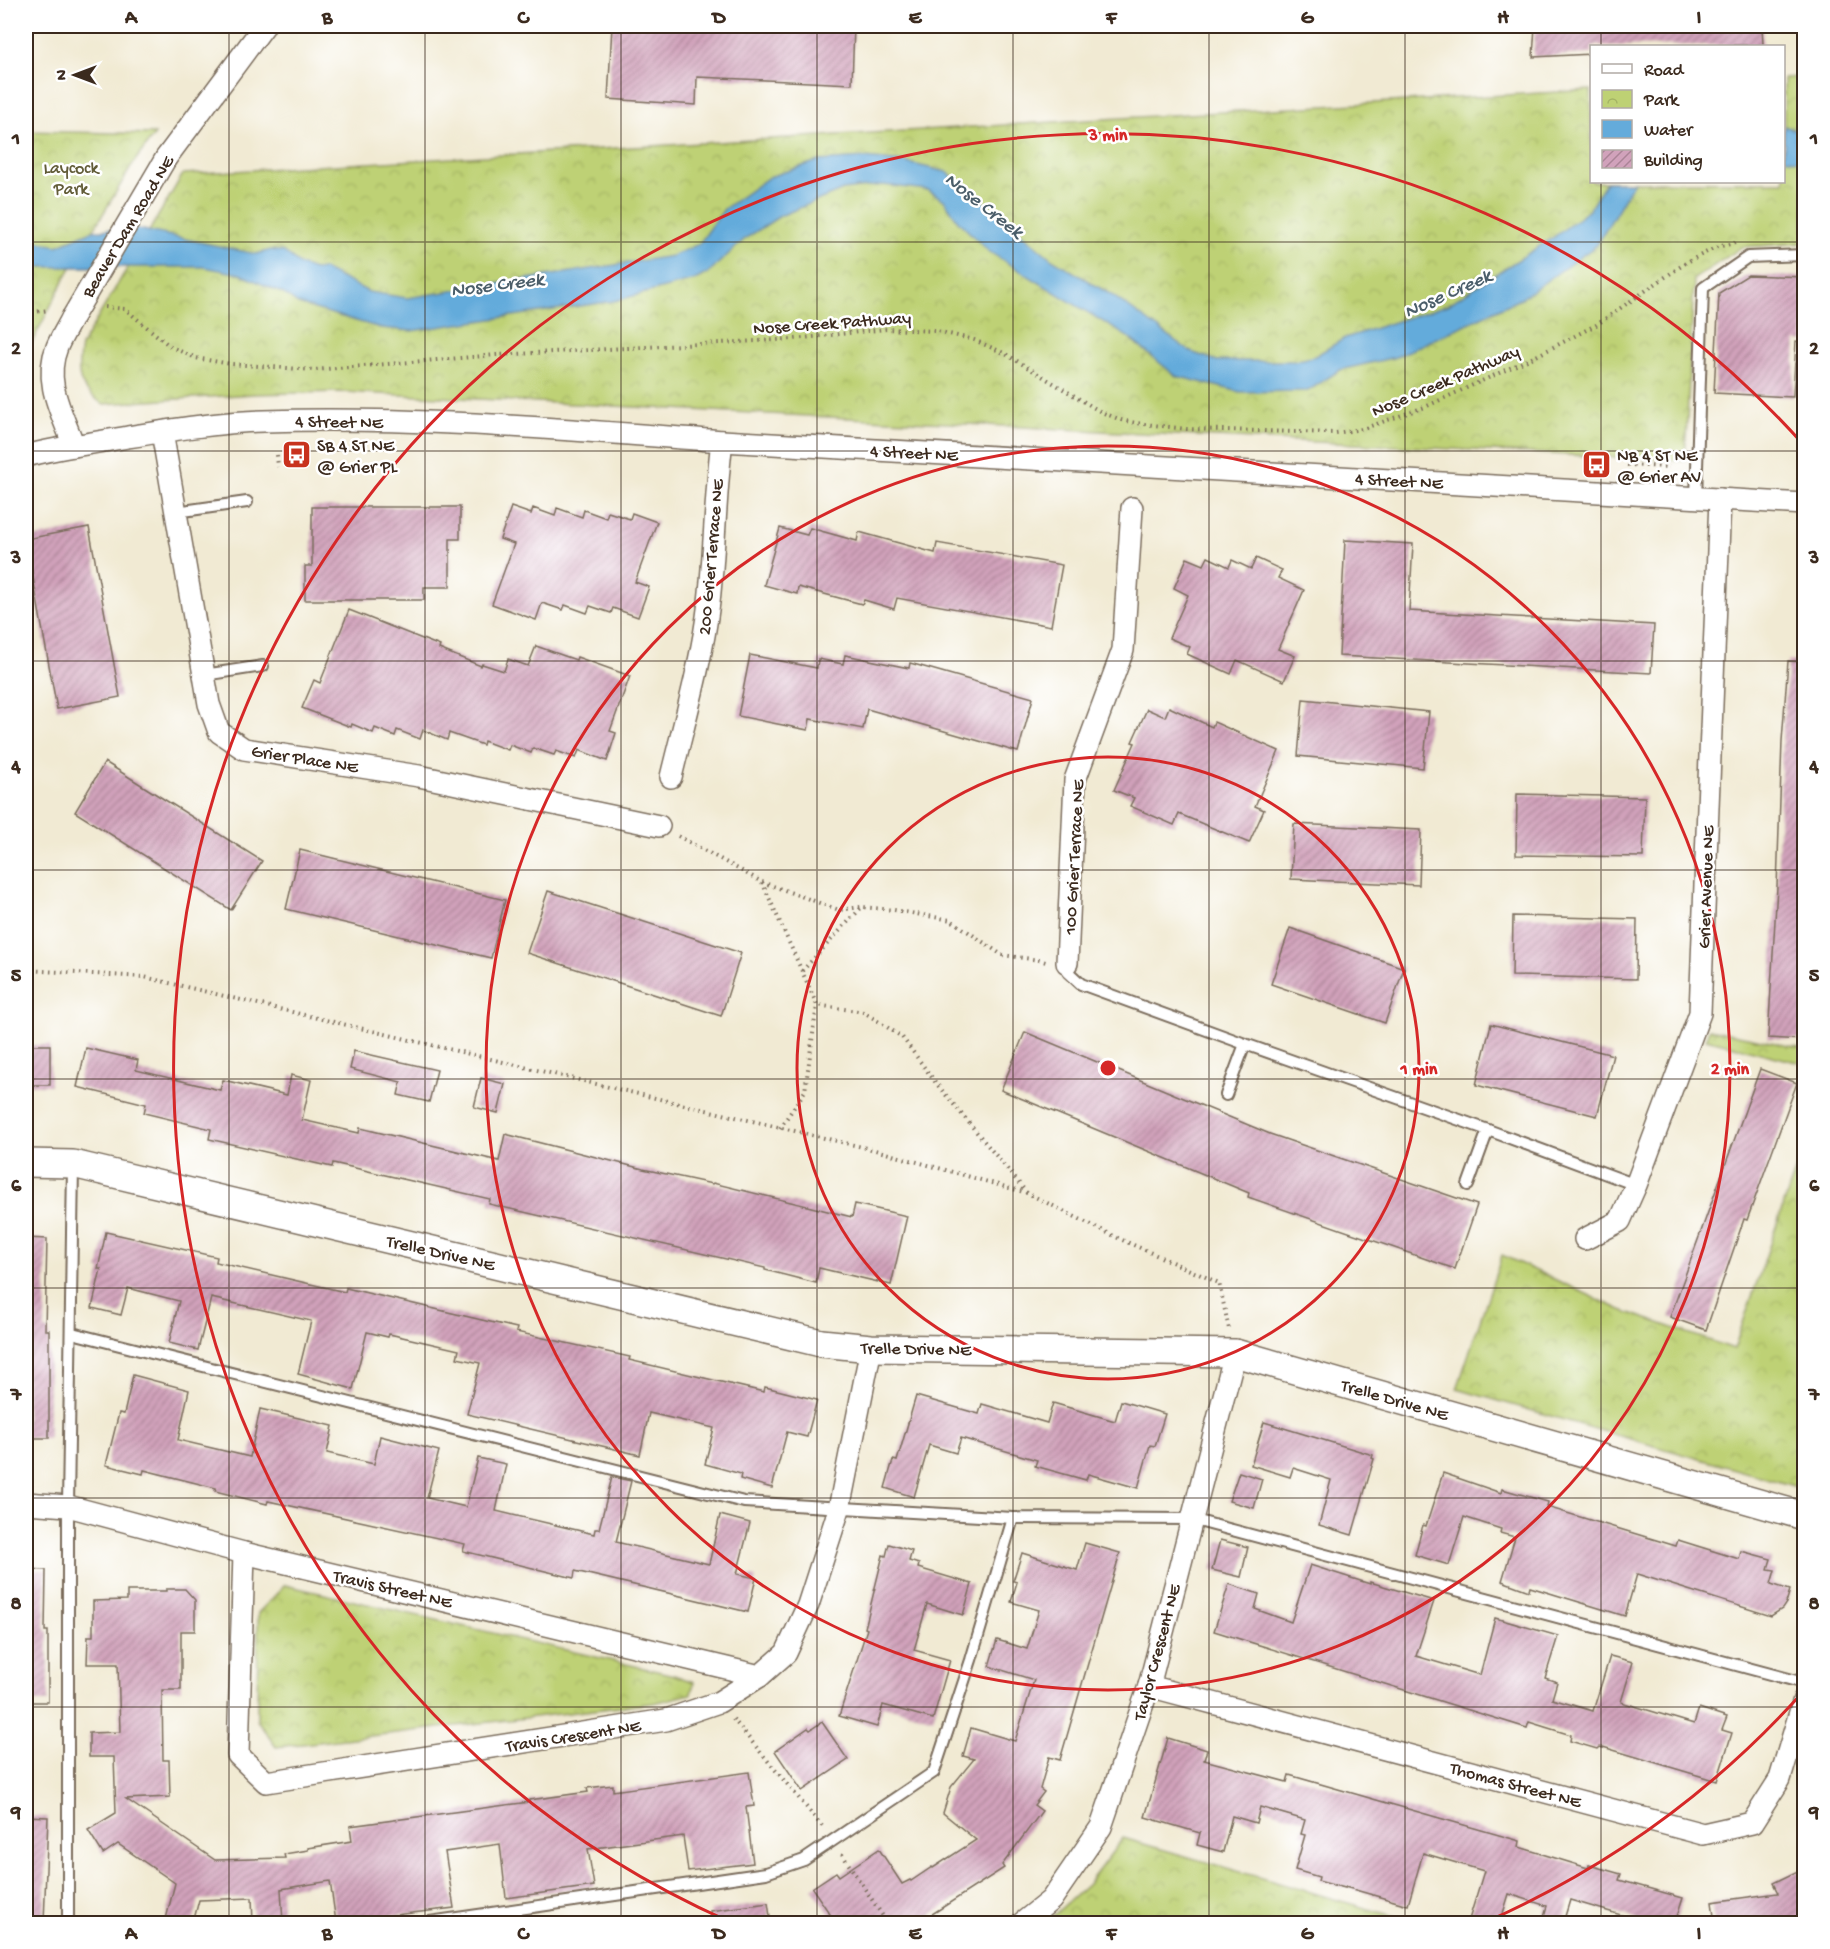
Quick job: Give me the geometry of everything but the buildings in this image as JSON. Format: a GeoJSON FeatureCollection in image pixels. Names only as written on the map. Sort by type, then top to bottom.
{"type":"FeatureCollection","features":[{"type":"Feature","properties":{"kind":"street","name":"Beaver Dam Road NE"},"geometry":{"type":"LineString","coordinates":[[74,446],[54,394],[51,374],[63,314],[166,158],[264,26]]}},
{"type":"Feature","properties":{"kind":"street","name":"4 Street NE"},"geometry":{"type":"LineString","coordinates":[[26,456],[162,432],[261,421],[351,421],[574,431],[1804,504]]}},
{"type":"Feature","properties":{"kind":"street","name":"Grier Place NE"},"geometry":{"type":"LineString","coordinates":[[162,432],[209,704],[219,732],[244,749],[419,776],[659,826]]}},
{"type":"Feature","properties":{"kind":"street","name":"200 Grier Terrace NE"},"geometry":{"type":"LineString","coordinates":[[671,777],[701,650],[709,602],[716,485],[722,441]]}},
{"type":"Feature","properties":{"kind":"street","name":"Grier Avenue NE"},"geometry":{"type":"LineString","coordinates":[[1585,1239],[1620,1221],[1636,1185],[1700,1013],[1720,499]]}},
{"type":"Feature","properties":{"kind":"street","name":"100 Grier Terrace NE"},"geometry":{"type":"LineString","coordinates":[[1068,968],[1075,780],[1123,651],[1132,508]]}},
{"type":"Feature","properties":{"kind":"street","name":"Trelle Drive NE"},"geometry":{"type":"LineString","coordinates":[[26,1163],[73,1164],[821,1344],[871,1348],[1235,1353],[1804,1516]]}},
{"type":"Feature","properties":{"kind":"street","name":"Travis Crescent NE"},"geometry":{"type":"LineString","coordinates":[[244,1553],[238,1755],[266,1782],[666,1720],[719,1702],[760,1676],[786,1653],[808,1605],[839,1509],[871,1348]]}},
{"type":"Feature","properties":{"kind":"street","name":"Taylor Crescent NE"},"geometry":{"type":"LineString","coordinates":[[1021,1923],[1051,1900],[1101,1827],[1149,1686],[1235,1353]]}},
{"type":"Feature","properties":{"kind":"street","name":"Travis Street NE"},"geometry":{"type":"LineString","coordinates":[[26,1503],[68,1506],[244,1553],[760,1676]]}},
{"type":"Feature","properties":{"kind":"street","name":"Thomas Street NE"},"geometry":{"type":"LineString","coordinates":[[1149,1686],[1702,1834],[1752,1823],[1780,1779],[1804,1700]]}},
{"type":"Feature","properties":{"kind":"lane"},"geometry":{"type":"LineString","coordinates":[[1696,498],[1702,288],[1748,257],[1804,255]]}},
{"type":"Feature","properties":{"kind":"lane"},"geometry":{"type":"LineString","coordinates":[[176,512],[247,502]]}},
{"type":"Feature","properties":{"kind":"lane"},"geometry":{"type":"LineString","coordinates":[[204,675],[263,666]]}},
{"type":"Feature","properties":{"kind":"lane"},"geometry":{"type":"LineString","coordinates":[[1068,968],[1081,984],[1636,1185]]}},
{"type":"Feature","properties":{"kind":"lane"},"geometry":{"type":"LineString","coordinates":[[1226,1095],[1245,1044]]}},
{"type":"Feature","properties":{"kind":"lane"},"geometry":{"type":"LineString","coordinates":[[1468,1185],[1488,1130]]}},
{"type":"Feature","properties":{"kind":"lane"},"geometry":{"type":"LineString","coordinates":[[68,1923],[68,1506],[73,1164]]}},
{"type":"Feature","properties":{"kind":"lane"},"geometry":{"type":"LineString","coordinates":[[72,1333],[744,1502],[1014,1518],[1191,1519],[1804,1683]]}},
{"type":"Feature","properties":{"kind":"lane"},"geometry":{"type":"LineString","coordinates":[[416,1923],[766,1873],[804,1860],[934,1772],[1014,1518]]}},
{"type":"Feature","properties":{"kind":"path","name":"Nose Creek Pathway"},"geometry":{"type":"LineString","coordinates":[[99,307],[110,306],[125,309],[171,347],[196,358],[231,364],[315,370],[497,355],[794,339],[886,329],[937,331],[974,340],[1004,353],[1101,412],[1121,420],[1187,429],[1336,433],[1362,429],[1425,407],[1536,356],[1596,325],[1687,262],[1717,248],[1743,241]]}},
{"type":"Feature","properties":{"kind":"path"},"geometry":{"type":"LineString","coordinates":[[26,313],[63,314]]}},
{"type":"Feature","properties":{"kind":"path"},"geometry":{"type":"LineString","coordinates":[[277,455],[278,467]]}},
{"type":"Feature","properties":{"kind":"path"},"geometry":{"type":"LineString","coordinates":[[1627,465],[1669,467]]}},
{"type":"Feature","properties":{"kind":"path"},"geometry":{"type":"LineString","coordinates":[[659,826],[762,882],[840,910],[862,907],[951,920],[1002,955],[1040,960],[1068,968]]}},
{"type":"Feature","properties":{"kind":"path"},"geometry":{"type":"LineString","coordinates":[[762,882],[817,1005],[805,1091],[780,1128]]}},
{"type":"Feature","properties":{"kind":"path"},"geometry":{"type":"LineString","coordinates":[[802,971],[862,907]]}},
{"type":"Feature","properties":{"kind":"path"},"geometry":{"type":"LineString","coordinates":[[26,970],[144,977],[874,1150],[1027,1193],[1120,1239],[1219,1283],[1235,1353]]}},
{"type":"Feature","properties":{"kind":"path"},"geometry":{"type":"LineString","coordinates":[[817,1005],[864,1012],[902,1037],[936,1083],[1027,1193]]}},
{"type":"Feature","properties":{"kind":"path"},"geometry":{"type":"LineString","coordinates":[[719,1702],[833,1840],[888,1923]]}},
{"type":"Feature","properties":{"kind":"green space"},"geometry":{"type":"Polygon","coordinates":[[[1804,77],[1804,243],[1742,247],[1694,279],[1685,461],[342,392],[254,394],[103,404],[88,392],[80,380],[81,346],[183,174],[1590,90],[1590,183],[1785,183],[1785,78],[1804,77]]]}},
{"type":"Feature","properties":{"kind":"green space","name":"Laycock Park"},"geometry":{"type":"Polygon","coordinates":[[[26,131],[155,134],[134,162],[66,276],[26,354],[26,131]]]}},
{"type":"Feature","properties":{"kind":"green space"},"geometry":{"type":"Polygon","coordinates":[[[1709,1029],[1804,1049],[1804,1064],[1706,1039],[1709,1029]]]}},
{"type":"Feature","properties":{"kind":"green space"},"geometry":{"type":"Polygon","coordinates":[[[1804,1145],[1804,1489],[1457,1389],[1502,1255],[1621,1310],[1734,1349],[1804,1145]]]}},
{"type":"Feature","properties":{"kind":"green space"},"geometry":{"type":"Polygon","coordinates":[[[285,1585],[674,1675],[694,1682],[691,1694],[654,1703],[276,1747],[257,1720],[258,1613],[285,1585]]]}},
{"type":"Feature","properties":{"kind":"green space"},"geometry":{"type":"Polygon","coordinates":[[[1123,1838],[1417,1923],[1045,1923],[1088,1884],[1123,1838]]]}},
{"type":"Feature","properties":{"kind":"water"},"geometry":{"type":"Polygon","coordinates":[[[1785,126],[1804,133],[1804,162],[1785,158],[1785,126]]]}},
{"type":"Feature","properties":{"kind":"water","name":"Nose Creek"},"geometry":{"type":"Polygon","coordinates":[[[865,158],[904,162],[947,172],[1052,259],[1113,296],[1191,352],[1217,361],[1295,361],[1315,356],[1345,338],[1447,305],[1554,237],[1589,210],[1605,183],[1633,183],[1597,245],[1522,298],[1396,357],[1340,370],[1308,391],[1240,392],[1176,376],[1128,337],[988,251],[958,221],[944,200],[928,190],[883,185],[843,190],[780,216],[746,238],[708,273],[695,280],[614,301],[411,331],[380,328],[298,304],[284,294],[240,274],[204,267],[26,267],[26,239],[57,246],[92,231],[129,227],[256,254],[271,250],[284,252],[300,265],[314,270],[323,269],[369,292],[407,298],[672,256],[699,244],[724,209],[769,177],[818,161],[865,158]]]}},
{"type":"Feature","properties":{"kind":"place","name":"SB 4 ST NE @ Grier PL"},"geometry":{"type":"Point","coordinates":[296,455]}},
{"type":"Feature","properties":{"kind":"place","name":"NB 4 ST NE @ Grier AV"},"geometry":{"type":"Point","coordinates":[1596,465]}}]}
